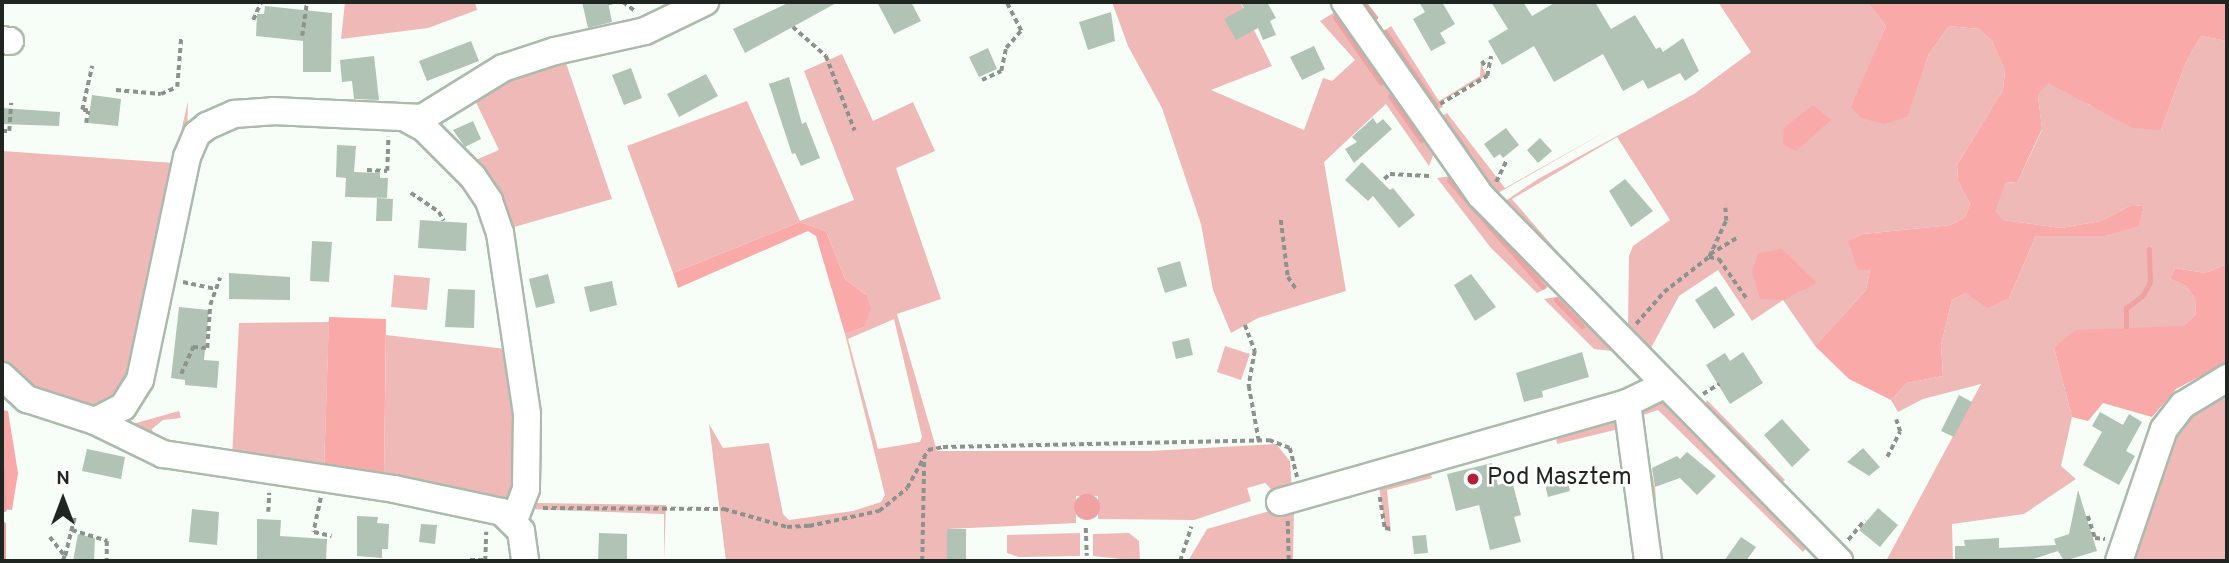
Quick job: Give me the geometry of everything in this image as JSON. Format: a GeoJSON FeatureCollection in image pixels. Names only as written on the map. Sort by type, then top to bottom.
{"type":"FeatureCollection","features":[{"type":"Feature","properties":{"kind":"street"},"geometry":{"type":"LineString","coordinates":[[399,124],[433,113],[474,82],[503,68],[555,51],[645,31],[705,2]]}},
{"type":"Feature","properties":{"kind":"street"},"geometry":{"type":"LineString","coordinates":[[1345,2],[1469,182],[1664,385],[1841,553]]}},
{"type":"Feature","properties":{"kind":"street"},"geometry":{"type":"LineString","coordinates":[[95,421],[123,407],[140,380],[180,187],[197,134],[217,120],[252,111],[424,128],[473,177],[489,201],[500,233],[527,414],[526,489],[514,520]]}},
{"type":"Feature","properties":{"kind":"street"},"geometry":{"type":"LineString","coordinates":[[2,376],[36,404],[95,421],[142,447],[186,459],[487,507],[514,520],[524,542],[525,561]]}},
{"type":"Feature","properties":{"kind":"street"},"geometry":{"type":"LineString","coordinates":[[2116,550],[2164,429],[2183,405],[2227,378]]}},
{"type":"Feature","properties":{"kind":"street"},"geometry":{"type":"LineString","coordinates":[[1290,499],[1628,404],[1664,385]]}},
{"type":"Feature","properties":{"kind":"street"},"geometry":{"type":"LineString","coordinates":[[1628,404],[1648,561]]}},
{"type":"Feature","properties":{"kind":"path"},"geometry":{"type":"LineString","coordinates":[[253,20],[261,2]]}},
{"type":"Feature","properties":{"kind":"path"},"geometry":{"type":"LineString","coordinates":[[302,36],[307,2]]}},
{"type":"Feature","properties":{"kind":"path"},"geometry":{"type":"LineString","coordinates":[[608,3],[614,2]]}},
{"type":"Feature","properties":{"kind":"path"},"geometry":{"type":"LineString","coordinates":[[982,80],[1001,71],[1006,48],[1021,31],[1006,2]]}},
{"type":"Feature","properties":{"kind":"path"},"geometry":{"type":"LineString","coordinates":[[793,27],[826,56],[855,131]]}},
{"type":"Feature","properties":{"kind":"path"},"geometry":{"type":"LineString","coordinates":[[116,90],[161,94],[177,87],[181,37]]}},
{"type":"Feature","properties":{"kind":"path"},"geometry":{"type":"LineString","coordinates":[[1441,103],[1487,76],[1490,56]]}},
{"type":"Feature","properties":{"kind":"path"},"geometry":{"type":"LineString","coordinates":[[1482,61],[1488,71]]}},
{"type":"Feature","properties":{"kind":"path"},"geometry":{"type":"LineString","coordinates":[[86,123],[88,111],[82,110],[92,66]]}},
{"type":"Feature","properties":{"kind":"path"},"geometry":{"type":"LineString","coordinates":[[2,131],[9,131],[11,103]]}},
{"type":"Feature","properties":{"kind":"path"},"geometry":{"type":"LineString","coordinates":[[367,170],[387,171],[399,124]]}},
{"type":"Feature","properties":{"kind":"path"},"geometry":{"type":"LineString","coordinates":[[1498,180],[1507,159]]}},
{"type":"Feature","properties":{"kind":"path"},"geometry":{"type":"LineString","coordinates":[[1384,178],[1390,174],[1429,176]]}},
{"type":"Feature","properties":{"kind":"path"},"geometry":{"type":"LineString","coordinates":[[411,193],[439,212],[444,221]]}},
{"type":"Feature","properties":{"kind":"path"},"geometry":{"type":"LineString","coordinates":[[1709,255],[1726,221],[1725,208]]}},
{"type":"Feature","properties":{"kind":"path"},"geometry":{"type":"LineString","coordinates":[[1281,220],[1288,278],[1296,289]]}},
{"type":"Feature","properties":{"kind":"path"},"geometry":{"type":"LineString","coordinates":[[1619,339],[1674,285],[1709,255],[1738,237]]}},
{"type":"Feature","properties":{"kind":"path"},"geometry":{"type":"LineString","coordinates":[[1709,255],[1719,259],[1747,299]]}},
{"type":"Feature","properties":{"kind":"path"},"geometry":{"type":"LineString","coordinates":[[180,284],[219,290],[220,278]]}},
{"type":"Feature","properties":{"kind":"path"},"geometry":{"type":"LineString","coordinates":[[181,374],[193,347],[207,348],[215,289]]}},
{"type":"Feature","properties":{"kind":"path"},"geometry":{"type":"LineString","coordinates":[[1245,325],[1255,351],[1249,386],[1259,441]]}},
{"type":"Feature","properties":{"kind":"path"},"geometry":{"type":"LineString","coordinates":[[1702,395],[1718,384]]}},
{"type":"Feature","properties":{"kind":"path"},"geometry":{"type":"LineString","coordinates":[[1887,457],[1900,432],[1895,420]]}},
{"type":"Feature","properties":{"kind":"path"},"geometry":{"type":"LineString","coordinates":[[514,520],[541,508],[724,509],[787,527],[809,526],[879,510],[907,488],[928,450],[943,447],[1278,441],[1290,448],[1289,561]]}},
{"type":"Feature","properties":{"kind":"path"},"geometry":{"type":"LineString","coordinates":[[922,561],[924,456]]}},
{"type":"Feature","properties":{"kind":"path"},"geometry":{"type":"LineString","coordinates":[[1380,474],[1385,528],[1391,529]]}},
{"type":"Feature","properties":{"kind":"path"},"geometry":{"type":"LineString","coordinates":[[268,512],[270,480]]}},
{"type":"Feature","properties":{"kind":"path"},"geometry":{"type":"LineString","coordinates":[[323,488],[314,532],[332,536]]}},
{"type":"Feature","properties":{"kind":"path"},"geometry":{"type":"LineString","coordinates":[[470,560],[485,561],[487,507]]}},
{"type":"Feature","properties":{"kind":"path"},"geometry":{"type":"LineString","coordinates":[[64,559],[75,515]]}},
{"type":"Feature","properties":{"kind":"path"},"geometry":{"type":"LineString","coordinates":[[2088,516],[2095,538],[2116,550]]}},
{"type":"Feature","properties":{"kind":"path"},"geometry":{"type":"LineString","coordinates":[[1841,553],[1865,520]]}},
{"type":"Feature","properties":{"kind":"path"},"geometry":{"type":"LineString","coordinates":[[1180,561],[1191,527]]}},
{"type":"Feature","properties":{"kind":"path"},"geometry":{"type":"LineString","coordinates":[[1086,528],[1087,556]]}},
{"type":"Feature","properties":{"kind":"path"},"geometry":{"type":"LineString","coordinates":[[72,530],[107,541],[107,561]]}},
{"type":"Feature","properties":{"kind":"path"},"geometry":{"type":"LineString","coordinates":[[50,537],[64,559]]}},
{"type":"Feature","properties":{"kind":"shaded area"},"geometry":{"type":"Polygon","coordinates":[[[345,2],[475,2],[477,10],[428,28],[341,39],[345,2]]]}},
{"type":"Feature","properties":{"kind":"shaded area"},"geometry":{"type":"Polygon","coordinates":[[[1112,2],[1240,2],[1272,66],[1211,90],[1304,130],[1323,78],[1332,81],[1355,60],[1320,21],[1340,9],[1434,153],[1429,166],[1386,104],[1324,162],[1346,291],[1258,318],[1231,333],[1213,290],[1201,224],[1162,108],[1128,46],[1112,2]]]}},
{"type":"Feature","properties":{"kind":"shaded area"},"geometry":{"type":"Polygon","coordinates":[[[1718,2],[1867,2],[1886,26],[1871,62],[1908,115],[1929,54],[1949,26],[1979,29],[1992,41],[2005,71],[2003,90],[1957,165],[1958,181],[1970,204],[1965,217],[1951,225],[1863,234],[1849,241],[1870,270],[1866,290],[1815,346],[1783,300],[1752,321],[1718,270],[1679,296],[1651,348],[1641,349],[1597,304],[1599,295],[1628,325],[1629,256],[1633,246],[1670,220],[1617,137],[1512,199],[1588,287],[1501,204],[1538,179],[1694,94],[1751,52],[1718,2]]]}},
{"type":"Feature","properties":{"kind":"shaded area"},"geometry":{"type":"Polygon","coordinates":[[[1867,2],[2227,2],[2227,41],[2201,36],[2186,62],[2161,130],[2133,128],[2048,83],[2038,95],[2042,129],[2017,183],[2006,182],[1995,211],[2003,220],[2061,228],[2101,221],[2132,205],[2144,206],[2139,226],[2105,236],[2036,236],[2009,298],[1987,308],[1966,293],[1952,300],[1941,345],[1943,376],[1907,383],[1891,400],[1849,379],[1815,346],[1866,290],[1870,270],[1858,270],[1848,241],[1863,234],[1951,225],[1965,217],[1970,204],[1958,181],[1957,165],[2003,90],[2005,71],[1992,41],[1979,29],[1949,26],[1929,54],[1908,116],[1885,124],[1861,118],[1851,107],[1886,26],[1867,2]]]}},
{"type":"Feature","properties":{"kind":"shaded area"},"geometry":{"type":"Polygon","coordinates":[[[706,8],[710,12],[666,34],[565,60],[612,199],[507,229],[535,379],[536,503],[666,505],[664,561],[664,514],[528,509],[530,405],[504,229],[489,191],[466,164],[499,150],[471,92],[510,71],[558,56],[656,34],[706,8]]]}},
{"type":"Feature","properties":{"kind":"shaded area"},"geometry":{"type":"Polygon","coordinates":[[[1391,26],[1439,101],[1480,76],[1481,62],[1486,76],[1440,102],[1443,107],[1435,111],[1378,35],[1391,26]]]}},
{"type":"Feature","properties":{"kind":"shaded area"},"geometry":{"type":"Polygon","coordinates":[[[2201,36],[2227,41],[2227,264],[2205,273],[2175,268],[2170,279],[2186,286],[2195,299],[2196,314],[2183,326],[2054,348],[2072,417],[2061,466],[2076,479],[2024,514],[1952,524],[1953,561],[1886,561],[1981,384],[1923,399],[1898,412],[1891,400],[1907,383],[1943,376],[1941,345],[1952,300],[1966,293],[2009,298],[2036,236],[2105,236],[2139,225],[2144,206],[2132,205],[2101,221],[2061,228],[2003,220],[1994,211],[2006,182],[2017,183],[2042,130],[2038,95],[2048,82],[2075,93],[2089,105],[2161,130],[2186,62],[2201,36]]]}},
{"type":"Feature","properties":{"kind":"shaded area"},"geometry":{"type":"Polygon","coordinates":[[[842,54],[873,121],[913,102],[935,151],[896,168],[941,299],[897,314],[937,451],[1150,451],[1276,444],[1290,461],[1292,492],[1276,494],[1265,483],[1247,488],[1251,501],[1194,520],[1098,519],[1098,496],[1076,496],[1076,523],[947,529],[947,561],[726,561],[709,424],[723,448],[769,443],[783,514],[789,520],[853,511],[881,502],[885,495],[845,334],[864,327],[866,295],[845,279],[826,231],[800,222],[673,273],[627,146],[747,101],[800,221],[854,200],[804,71],[842,54]],[[894,319],[848,339],[878,449],[920,442],[922,437],[894,319]]]}},
{"type":"Feature","properties":{"kind":"shaded area"},"geometry":{"type":"Polygon","coordinates":[[[188,101],[187,136],[141,360],[107,411],[58,408],[2,366],[2,151],[174,163],[188,101]]]}},
{"type":"Feature","properties":{"kind":"shaded area"},"geometry":{"type":"Polygon","coordinates":[[[1813,105],[1831,120],[1796,151],[1783,144],[1784,128],[1813,105]]]}},
{"type":"Feature","properties":{"kind":"shaded area"},"geometry":{"type":"Polygon","coordinates":[[[1447,113],[1505,188],[1612,128],[1498,193],[1494,194],[1440,117],[1447,113]]]}},
{"type":"Feature","properties":{"kind":"shaded area"},"geometry":{"type":"Polygon","coordinates":[[[1451,176],[1550,282],[1547,288],[1537,293],[1491,248],[1437,178],[1451,176]]]}},
{"type":"Feature","properties":{"kind":"shaded area"},"geometry":{"type":"Polygon","coordinates":[[[800,222],[826,231],[845,279],[866,295],[871,309],[864,327],[845,334],[816,236],[808,231],[678,288],[673,273],[800,222]]]}},
{"type":"Feature","properties":{"kind":"shaded area"},"geometry":{"type":"Polygon","coordinates":[[[1782,249],[1817,283],[1783,300],[1760,299],[1752,272],[1758,253],[1782,249]]]}},
{"type":"Feature","properties":{"kind":"shaded area"},"geometry":{"type":"Polygon","coordinates":[[[2227,264],[2227,362],[2176,389],[2152,417],[2103,403],[2088,421],[2072,417],[2054,348],[2075,330],[2183,326],[2196,314],[2195,299],[2186,286],[2170,279],[2175,268],[2205,273],[2227,264]]]}},
{"type":"Feature","properties":{"kind":"shaded area"},"geometry":{"type":"Polygon","coordinates":[[[394,275],[430,278],[427,310],[391,307],[394,275]]]}},
{"type":"Feature","properties":{"kind":"shaded area"},"geometry":{"type":"Polygon","coordinates":[[[1561,296],[1606,340],[1612,351],[1594,349],[1544,299],[1561,296]]]}},
{"type":"Feature","properties":{"kind":"shaded area"},"geometry":{"type":"Polygon","coordinates":[[[329,317],[386,319],[384,474],[324,470],[329,317]]]}},
{"type":"Feature","properties":{"kind":"shaded area"},"geometry":{"type":"Polygon","coordinates":[[[329,322],[324,469],[384,473],[386,335],[514,350],[518,503],[440,487],[231,462],[122,427],[179,411],[181,418],[163,420],[152,429],[154,437],[232,458],[239,323],[329,322]]]}},
{"type":"Feature","properties":{"kind":"shaded area"},"geometry":{"type":"Polygon","coordinates":[[[1225,346],[1250,354],[1241,380],[1217,372],[1225,346]]]}},
{"type":"Feature","properties":{"kind":"shaded area"},"geometry":{"type":"Polygon","coordinates":[[[2227,387],[2227,561],[2129,561],[2179,420],[2227,387]]]}},
{"type":"Feature","properties":{"kind":"shaded area"},"geometry":{"type":"Polygon","coordinates":[[[1707,400],[1785,480],[1779,484],[1703,411],[1707,400]]]}},
{"type":"Feature","properties":{"kind":"shaded area"},"geometry":{"type":"Polygon","coordinates":[[[1666,402],[1808,546],[1803,552],[1658,410],[1640,416],[1655,487],[1656,500],[1650,506],[1636,406],[1666,402]]]}},
{"type":"Feature","properties":{"kind":"shaded area"},"geometry":{"type":"Polygon","coordinates":[[[2,410],[8,411],[18,473],[12,510],[2,509],[2,410]]]}},
{"type":"Feature","properties":{"kind":"shaded area"},"geometry":{"type":"Polygon","coordinates":[[[1621,410],[1623,428],[1557,444],[1555,429],[1621,410]]]}},
{"type":"Feature","properties":{"kind":"shaded area"},"geometry":{"type":"Polygon","coordinates":[[[1428,465],[1432,478],[1387,490],[1391,532],[1385,528],[1379,486],[1294,510],[1293,561],[1188,561],[1207,529],[1428,465]]]}},
{"type":"Feature","properties":{"kind":"shaded area"},"geometry":{"type":"Polygon","coordinates":[[[1087,494],[1096,498],[1100,507],[1096,516],[1087,520],[1078,516],[1074,507],[1078,498],[1087,494]]]}},
{"type":"Feature","properties":{"kind":"shaded area"},"geometry":{"type":"Polygon","coordinates":[[[1080,533],[1080,556],[1019,557],[1007,553],[1007,535],[1080,533]]]}},
{"type":"Feature","properties":{"kind":"shaded area"},"geometry":{"type":"Polygon","coordinates":[[[1129,533],[1139,541],[1140,561],[1093,556],[1093,534],[1129,533]]]}},
{"type":"Feature","properties":{"kind":"building"},"geometry":{"type":"Polygon","coordinates":[[[582,2],[608,2],[612,22],[588,28],[582,2]]]}},
{"type":"Feature","properties":{"kind":"building"},"geometry":{"type":"Polygon","coordinates":[[[790,2],[838,2],[745,53],[733,29],[790,2]]]}},
{"type":"Feature","properties":{"kind":"building"},"geometry":{"type":"Polygon","coordinates":[[[877,2],[911,2],[921,21],[894,34],[877,2]]]}},
{"type":"Feature","properties":{"kind":"building"},"geometry":{"type":"Polygon","coordinates":[[[1240,2],[1267,2],[1276,18],[1270,21],[1276,35],[1263,40],[1258,28],[1236,40],[1224,19],[1244,8],[1240,2]]]}},
{"type":"Feature","properties":{"kind":"building"},"geometry":{"type":"Polygon","coordinates":[[[1419,2],[1442,2],[1455,24],[1440,33],[1446,43],[1431,51],[1413,19],[1425,12],[1419,2]]]}},
{"type":"Feature","properties":{"kind":"building"},"geometry":{"type":"Polygon","coordinates":[[[1491,2],[1523,2],[1532,16],[1556,2],[1595,2],[1611,29],[1635,15],[1656,49],[1660,47],[1663,52],[1683,38],[1699,71],[1685,81],[1680,73],[1648,89],[1643,80],[1623,91],[1603,54],[1554,82],[1534,46],[1502,65],[1488,41],[1508,29],[1491,2]]]}},
{"type":"Feature","properties":{"kind":"building"},"geometry":{"type":"Polygon","coordinates":[[[265,6],[332,13],[331,72],[303,72],[303,41],[256,36],[257,14],[264,14],[265,6]]]}},
{"type":"Feature","properties":{"kind":"building"},"geometry":{"type":"Polygon","coordinates":[[[1111,12],[1115,41],[1088,50],[1079,22],[1111,12]]]}},
{"type":"Feature","properties":{"kind":"building"},"geometry":{"type":"Polygon","coordinates":[[[471,41],[479,61],[427,81],[419,61],[471,41]]]}},
{"type":"Feature","properties":{"kind":"building"},"geometry":{"type":"Polygon","coordinates":[[[1314,46],[1325,69],[1302,80],[1290,57],[1314,46]]]}},
{"type":"Feature","properties":{"kind":"building"},"geometry":{"type":"Polygon","coordinates":[[[988,48],[997,69],[979,77],[969,57],[988,48]]]}},
{"type":"Feature","properties":{"kind":"building"},"geometry":{"type":"Polygon","coordinates":[[[374,56],[379,100],[354,99],[352,81],[342,82],[340,60],[374,56]]]}},
{"type":"Feature","properties":{"kind":"building"},"geometry":{"type":"Polygon","coordinates":[[[631,68],[642,98],[624,105],[612,75],[631,68]]]}},
{"type":"Feature","properties":{"kind":"building"},"geometry":{"type":"Polygon","coordinates":[[[706,74],[718,96],[679,117],[667,94],[706,74]]]}},
{"type":"Feature","properties":{"kind":"building"},"geometry":{"type":"Polygon","coordinates":[[[789,77],[802,124],[806,122],[820,158],[801,166],[795,153],[792,154],[769,84],[789,77]]]}},
{"type":"Feature","properties":{"kind":"building"},"geometry":{"type":"Polygon","coordinates":[[[92,95],[121,99],[118,126],[88,123],[92,95]]]}},
{"type":"Feature","properties":{"kind":"building"},"geometry":{"type":"Polygon","coordinates":[[[2,108],[60,112],[59,126],[2,124],[2,108]]]}},
{"type":"Feature","properties":{"kind":"building"},"geometry":{"type":"Polygon","coordinates":[[[1373,118],[1377,124],[1383,119],[1392,129],[1354,163],[1345,149],[1357,142],[1352,137],[1373,118]]]}},
{"type":"Feature","properties":{"kind":"building"},"geometry":{"type":"Polygon","coordinates":[[[473,121],[481,139],[465,147],[453,130],[473,121]]]}},
{"type":"Feature","properties":{"kind":"building"},"geometry":{"type":"Polygon","coordinates":[[[1506,128],[1519,145],[1503,158],[1500,154],[1494,158],[1484,144],[1506,128]]]}},
{"type":"Feature","properties":{"kind":"building"},"geometry":{"type":"Polygon","coordinates":[[[1540,138],[1552,151],[1538,163],[1527,150],[1540,138]]]}},
{"type":"Feature","properties":{"kind":"building"},"geometry":{"type":"Polygon","coordinates":[[[337,145],[356,146],[354,172],[380,173],[380,178],[388,178],[387,198],[345,197],[346,178],[336,177],[337,145]]]}},
{"type":"Feature","properties":{"kind":"building"},"geometry":{"type":"Polygon","coordinates":[[[1362,162],[1390,190],[1393,188],[1415,215],[1399,228],[1373,196],[1368,201],[1345,180],[1362,162]]]}},
{"type":"Feature","properties":{"kind":"building"},"geometry":{"type":"Polygon","coordinates":[[[1625,179],[1653,211],[1631,227],[1609,191],[1625,179]]]}},
{"type":"Feature","properties":{"kind":"building"},"geometry":{"type":"Polygon","coordinates":[[[377,198],[393,199],[392,221],[376,221],[377,198]]]}},
{"type":"Feature","properties":{"kind":"building"},"geometry":{"type":"Polygon","coordinates":[[[420,220],[467,223],[466,251],[418,248],[420,220]]]}},
{"type":"Feature","properties":{"kind":"building"},"geometry":{"type":"Polygon","coordinates":[[[312,241],[332,242],[329,282],[310,281],[312,241]]]}},
{"type":"Feature","properties":{"kind":"building"},"geometry":{"type":"Polygon","coordinates":[[[1180,261],[1187,286],[1165,293],[1157,268],[1180,261]]]}},
{"type":"Feature","properties":{"kind":"building"},"geometry":{"type":"Polygon","coordinates":[[[229,273],[290,277],[290,300],[229,299],[229,273]]]}},
{"type":"Feature","properties":{"kind":"building"},"geometry":{"type":"Polygon","coordinates":[[[548,274],[555,303],[536,308],[529,279],[548,274]]]}},
{"type":"Feature","properties":{"kind":"building"},"geometry":{"type":"Polygon","coordinates":[[[1471,274],[1496,307],[1475,321],[1454,285],[1471,274]]]}},
{"type":"Feature","properties":{"kind":"building"},"geometry":{"type":"Polygon","coordinates":[[[612,281],[617,305],[590,312],[584,287],[612,281]]]}},
{"type":"Feature","properties":{"kind":"building"},"geometry":{"type":"Polygon","coordinates":[[[1716,286],[1735,315],[1714,329],[1695,300],[1716,286]]]}},
{"type":"Feature","properties":{"kind":"building"},"geometry":{"type":"Polygon","coordinates":[[[448,289],[475,290],[474,328],[445,327],[448,289]]]}},
{"type":"Feature","properties":{"kind":"building"},"geometry":{"type":"Polygon","coordinates":[[[179,307],[209,310],[204,360],[219,361],[217,388],[185,385],[185,380],[171,378],[179,307]]]}},
{"type":"Feature","properties":{"kind":"building"},"geometry":{"type":"Polygon","coordinates":[[[1189,338],[1193,355],[1176,359],[1172,342],[1189,338]]]}},
{"type":"Feature","properties":{"kind":"building"},"geometry":{"type":"Polygon","coordinates":[[[1582,352],[1589,377],[1542,391],[1543,397],[1524,402],[1516,373],[1582,352]]]}},
{"type":"Feature","properties":{"kind":"building"},"geometry":{"type":"Polygon","coordinates":[[[1743,352],[1763,383],[1730,404],[1706,365],[1725,353],[1730,361],[1743,352]]]}},
{"type":"Feature","properties":{"kind":"building"},"geometry":{"type":"Polygon","coordinates":[[[1959,395],[1972,402],[1954,437],[1941,431],[1959,395]]]}},
{"type":"Feature","properties":{"kind":"building"},"geometry":{"type":"Polygon","coordinates":[[[2100,412],[2123,425],[2129,414],[2142,422],[2126,451],[2135,456],[2119,485],[2083,465],[2102,432],[2092,426],[2100,412]]]}},
{"type":"Feature","properties":{"kind":"building"},"geometry":{"type":"Polygon","coordinates":[[[1782,419],[1810,450],[1792,467],[1764,435],[1782,419]]]}},
{"type":"Feature","properties":{"kind":"building"},"geometry":{"type":"Polygon","coordinates":[[[1863,448],[1880,467],[1869,476],[1847,462],[1863,448]]]}},
{"type":"Feature","properties":{"kind":"building"},"geometry":{"type":"Polygon","coordinates":[[[87,449],[125,457],[121,479],[82,471],[87,449]]]}},
{"type":"Feature","properties":{"kind":"building"},"geometry":{"type":"Polygon","coordinates":[[[1687,452],[1716,476],[1697,495],[1680,478],[1655,487],[1652,468],[1677,456],[1680,459],[1687,452]]]}},
{"type":"Feature","properties":{"kind":"building"},"geometry":{"type":"Polygon","coordinates":[[[1492,463],[1498,485],[1512,481],[1521,515],[1514,517],[1521,542],[1490,550],[1479,505],[1456,511],[1447,474],[1492,463]]]}},
{"type":"Feature","properties":{"kind":"building"},"geometry":{"type":"Polygon","coordinates":[[[1565,471],[1570,491],[1548,497],[1543,477],[1565,471]]]}},
{"type":"Feature","properties":{"kind":"building"},"geometry":{"type":"Polygon","coordinates":[[[2078,490],[2097,551],[2064,561],[2058,551],[2027,561],[1955,561],[1955,546],[1965,546],[1964,540],[1999,538],[1999,548],[2056,545],[2054,539],[2069,534],[2078,490]]]}},
{"type":"Feature","properties":{"kind":"building"},"geometry":{"type":"Polygon","coordinates":[[[1878,508],[1898,525],[1880,547],[1859,530],[1878,508]]]}},
{"type":"Feature","properties":{"kind":"building"},"geometry":{"type":"Polygon","coordinates":[[[192,509],[219,512],[217,545],[189,542],[192,509]]]}},
{"type":"Feature","properties":{"kind":"building"},"geometry":{"type":"Polygon","coordinates":[[[357,516],[378,517],[377,523],[389,524],[388,549],[382,549],[382,558],[357,556],[357,516]]]}},
{"type":"Feature","properties":{"kind":"building"},"geometry":{"type":"Polygon","coordinates":[[[257,519],[281,520],[280,536],[327,539],[326,561],[257,560],[257,519]]]}},
{"type":"Feature","properties":{"kind":"building"},"geometry":{"type":"Polygon","coordinates":[[[421,524],[437,525],[435,544],[419,542],[421,524]]]}},
{"type":"Feature","properties":{"kind":"building"},"geometry":{"type":"Polygon","coordinates":[[[947,529],[966,529],[966,561],[947,561],[947,529]]]}},
{"type":"Feature","properties":{"kind":"building"},"geometry":{"type":"Polygon","coordinates":[[[599,533],[627,534],[627,561],[598,561],[599,533]]]}},
{"type":"Feature","properties":{"kind":"building"},"geometry":{"type":"Polygon","coordinates":[[[78,534],[95,538],[94,561],[73,561],[78,534]]]}},
{"type":"Feature","properties":{"kind":"building"},"geometry":{"type":"Polygon","coordinates":[[[1426,535],[1428,553],[1414,554],[1412,536],[1426,535]]]}},
{"type":"Feature","properties":{"kind":"building"},"geometry":{"type":"Polygon","coordinates":[[[1741,537],[1756,547],[1746,561],[1724,561],[1741,537]]]}},
{"type":"Feature","properties":{"kind":"waterway"},"geometry":{"type":"LineString","coordinates":[[1364,3],[1375,17]]}},
{"type":"Feature","properties":{"kind":"waterway"},"geometry":{"type":"LineString","coordinates":[[1335,17],[1381,83]]}},
{"type":"Feature","properties":{"kind":"waterway"},"geometry":{"type":"LineString","coordinates":[[1385,32],[1435,105]]}},
{"type":"Feature","properties":{"kind":"waterway"},"geometry":{"type":"LineString","coordinates":[[1390,96],[1421,140]]}},
{"type":"Feature","properties":{"kind":"waterway"},"geometry":{"type":"LineString","coordinates":[[1444,120],[1466,150]]}},
{"type":"Feature","properties":{"kind":"waterway"},"geometry":{"type":"LineString","coordinates":[[1449,180],[1543,287]]}},
{"type":"Feature","properties":{"kind":"waterway"},"geometry":{"type":"LineString","coordinates":[[2126,326],[2126,308],[2143,295],[2150,282],[2149,249]]}},
{"type":"Feature","properties":{"kind":"waterway"},"geometry":{"type":"LineString","coordinates":[[1556,300],[1582,326]]}},
{"type":"Feature","properties":{"kind":"waterway"},"geometry":{"type":"LineString","coordinates":[[2,468],[4,509]]}},
{"type":"Feature","properties":{"kind":"waterway"},"geometry":{"type":"LineString","coordinates":[[3,524],[3,561]]}},
{"type":"Feature","properties":{"kind":"place","name":"Pod Masztem"},"geometry":{"type":"Point","coordinates":[1473,479]}}]}
